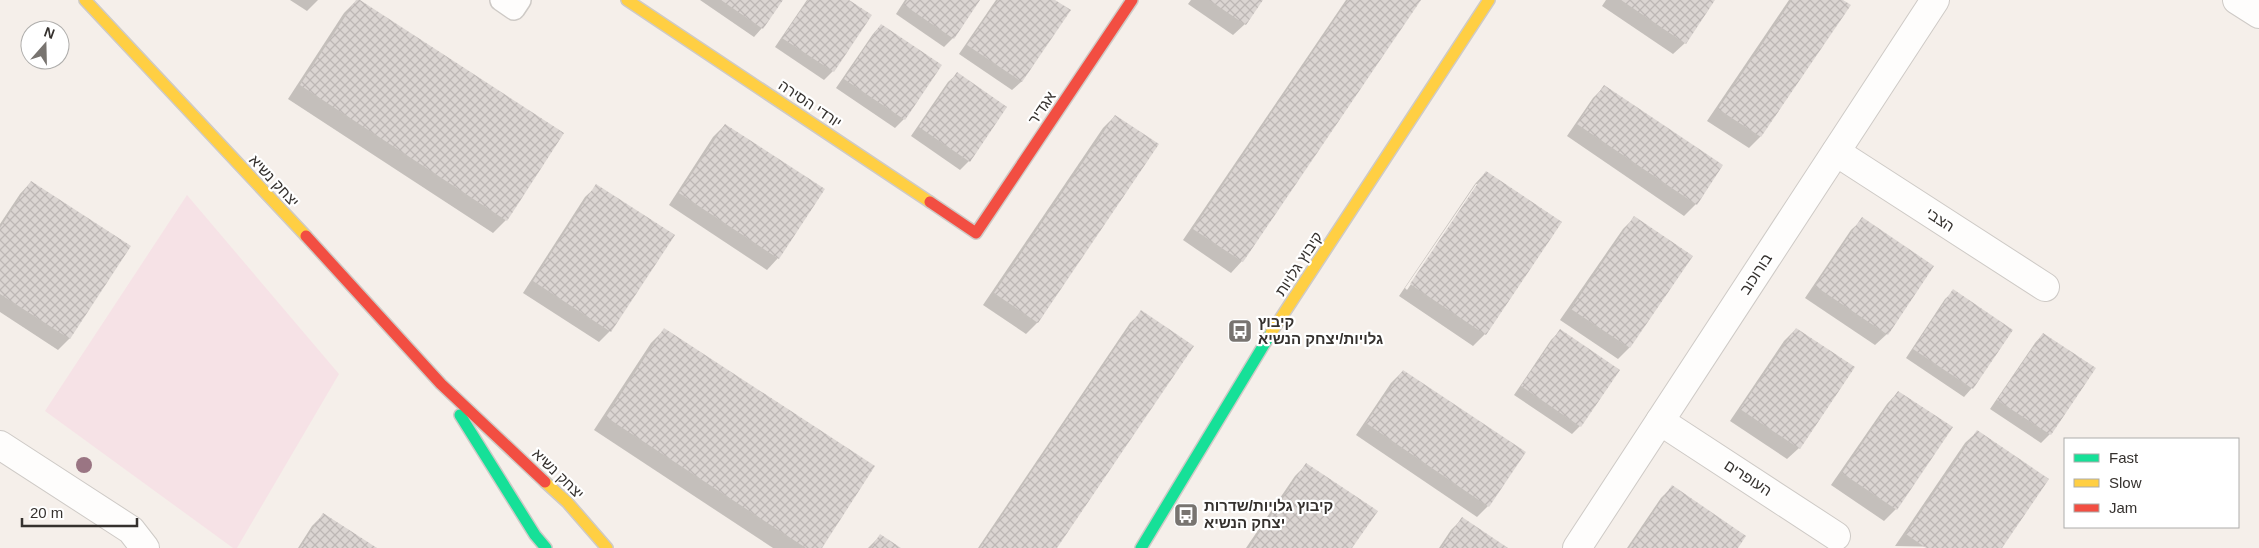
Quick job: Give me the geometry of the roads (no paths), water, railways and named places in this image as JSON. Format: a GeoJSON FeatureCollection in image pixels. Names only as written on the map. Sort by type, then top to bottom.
{"type":"FeatureCollection","features":[{"type":"Feature","properties":{"kind":"street","name":"יצחק נשיא"},"geometry":{"type":"LineString","coordinates":[[84,0],[353,287],[441,384],[567,502],[607,548]]}},
{"type":"Feature","properties":{"kind":"street","name":"יורדי הסירה"},"geometry":{"type":"LineString","coordinates":[[627,0],[976,233]]}},
{"type":"Feature","properties":{"kind":"street","name":"אגדיר"},"geometry":{"type":"LineString","coordinates":[[976,233],[1132,0]]}},
{"type":"Feature","properties":{"kind":"street","name":"קיבוץ גלויות"},"geometry":{"type":"LineString","coordinates":[[1141,548],[1248,369],[1489,0]]}},
{"type":"Feature","properties":{"kind":"street","name":"בורוכוב"},"geometry":{"type":"LineString","coordinates":[[1578,548],[1935,0]]}},
{"type":"Feature","properties":{"kind":"street"},"geometry":{"type":"LineString","coordinates":[[2237,0],[2259,14]]}},
{"type":"Feature","properties":{"kind":"street","name":"הצבי"},"geometry":{"type":"LineString","coordinates":[[1836,152],[2045,287]]}},
{"type":"Feature","properties":{"kind":"street","name":"יצחק נשיא"},"geometry":{"type":"LineString","coordinates":[[441,384],[535,535],[546,548]]}},
{"type":"Feature","properties":{"kind":"street","name":"העופרים"},"geometry":{"type":"LineString","coordinates":[[1660,421],[1836,536]]}},
{"type":"Feature","properties":{"kind":"street"},"geometry":{"type":"LineString","coordinates":[[0,445],[131,530],[145,548]]}},
{"type":"Feature","properties":{"kind":"lane"},"geometry":{"type":"LineString","coordinates":[[501,0],[514,9],[520,0]]}},
{"type":"Feature","properties":{"kind":"place","name":"קיבוץ גלויות/יצחק הנשיא"},"geometry":{"type":"Point","coordinates":[1240,331]}},
{"type":"Feature","properties":{"kind":"place","name":"קיבוץ גלויות/שדרות יצחק הנשיא"},"geometry":{"type":"Point","coordinates":[1186,515]}}]}
